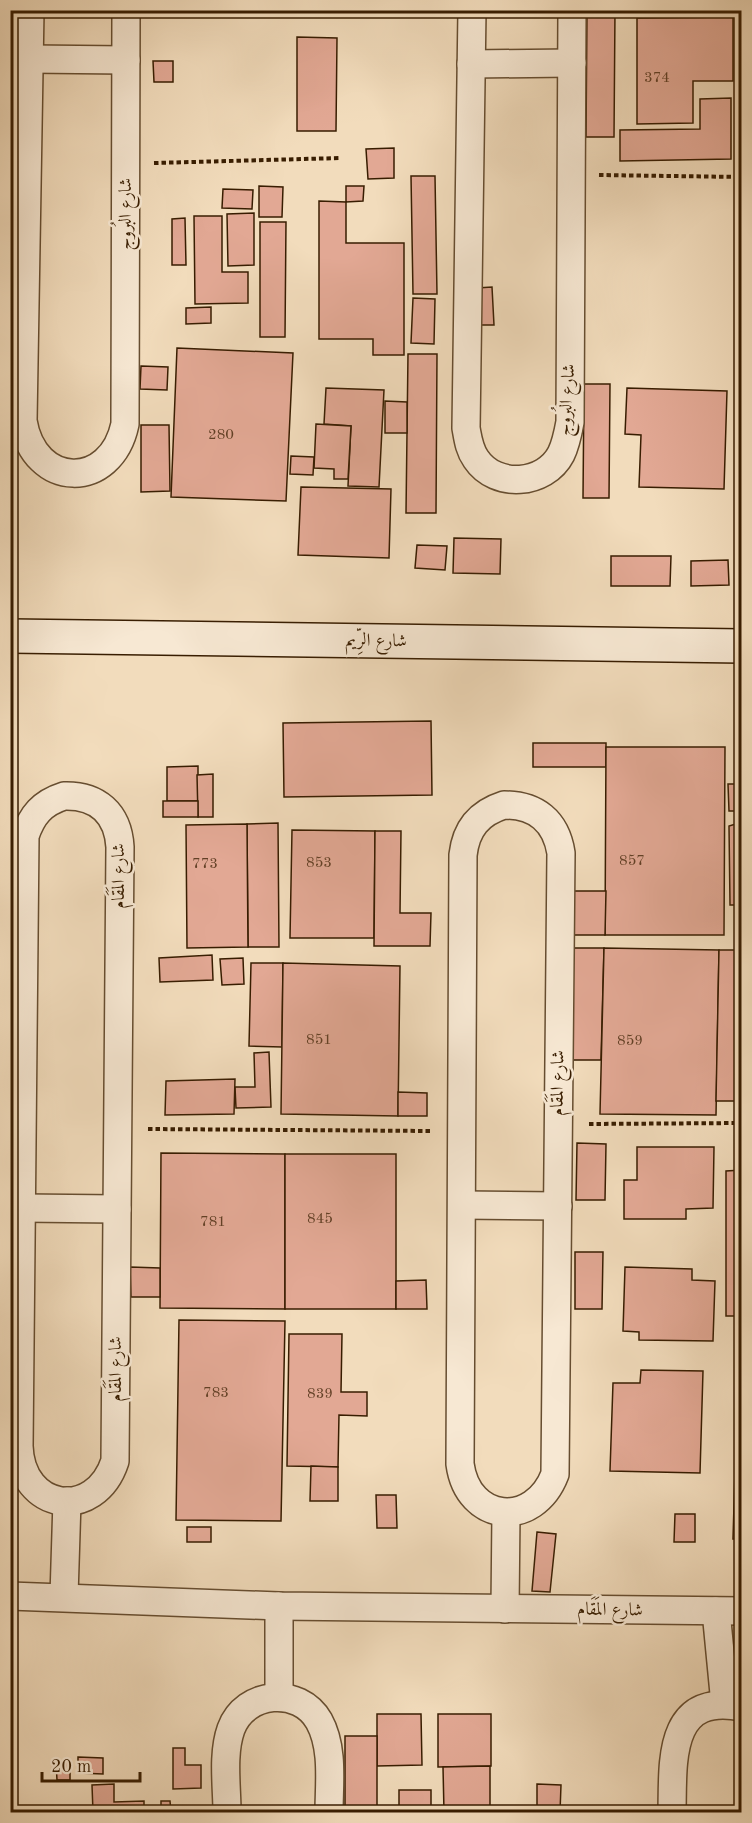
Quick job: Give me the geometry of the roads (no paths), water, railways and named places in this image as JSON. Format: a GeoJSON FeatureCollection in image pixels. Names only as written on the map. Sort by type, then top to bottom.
{"type":"FeatureCollection","features":[{"type":"Feature","properties":{"kind":"street","name":"شارع البُروج"},"geometry":{"type":"LineString","coordinates":[[30,10],[23,422],[31,449],[52,468],[65,472],[86,471],[106,462],[119,445],[125,424],[126,10]]}},
{"type":"Feature","properties":{"kind":"street","name":"شارع البُروج"},"geometry":{"type":"LineString","coordinates":[[472,10],[466,428],[469,444],[476,460],[488,471],[503,478],[520,480],[536,476],[551,468],[561,454],[570,422],[572,10]]}},
{"type":"Feature","properties":{"kind":"street"},"geometry":{"type":"LineString","coordinates":[[29,59],[126,60]]}},
{"type":"Feature","properties":{"kind":"street"},"geometry":{"type":"LineString","coordinates":[[471,64],[572,63]]}},
{"type":"Feature","properties":{"kind":"street","name":"شارع الرِّيم"},"geometry":{"type":"LineString","coordinates":[[10,636],[741,646]]}},
{"type":"Feature","properties":{"kind":"street","name":"شارع المَقَام"},"geometry":{"type":"LineString","coordinates":[[64,796],[78,796],[104,807],[119,832],[115,1461],[103,1485],[80,1500],[67,1501],[51,1498],[36,1491],[26,1478],[20,1463],[22,1208],[25,836],[38,810],[50,801],[64,796]]}},
{"type":"Feature","properties":{"kind":"street","name":"شارع المَقَام"},"geometry":{"type":"LineString","coordinates":[[504,805],[532,808],[544,816],[559,839],[558,1206],[555,1474],[543,1497],[533,1505],[506,1513],[493,1510],[480,1503],[469,1492],[462,1479],[464,841],[479,817],[504,805]]}},
{"type":"Feature","properties":{"kind":"street"},"geometry":{"type":"LineString","coordinates":[[462,1205],[558,1206]]}},
{"type":"Feature","properties":{"kind":"street"},"geometry":{"type":"LineString","coordinates":[[22,1208],[117,1209]]}},
{"type":"Feature","properties":{"kind":"street"},"geometry":{"type":"LineString","coordinates":[[64,1596],[67,1501]]}},
{"type":"Feature","properties":{"kind":"street"},"geometry":{"type":"LineString","coordinates":[[505,1609],[506,1513]]}},
{"type":"Feature","properties":{"kind":"street","name":"شارع المَقَام"},"geometry":{"type":"LineString","coordinates":[[10,1596],[64,1596],[279,1606],[729,1611],[733,1705],[710,1706],[696,1712],[684,1723],[677,1737],[672,1812]]}},
{"type":"Feature","properties":{"kind":"street"},"geometry":{"type":"LineString","coordinates":[[279,1606],[279,1696]]}},
{"type":"Feature","properties":{"kind":"street"},"geometry":{"type":"LineString","coordinates":[[227,1812],[227,1764],[231,1730],[239,1716],[250,1705],[263,1699],[279,1696],[295,1700],[309,1708],[320,1722],[329,1757],[329,1812]]}}]}
